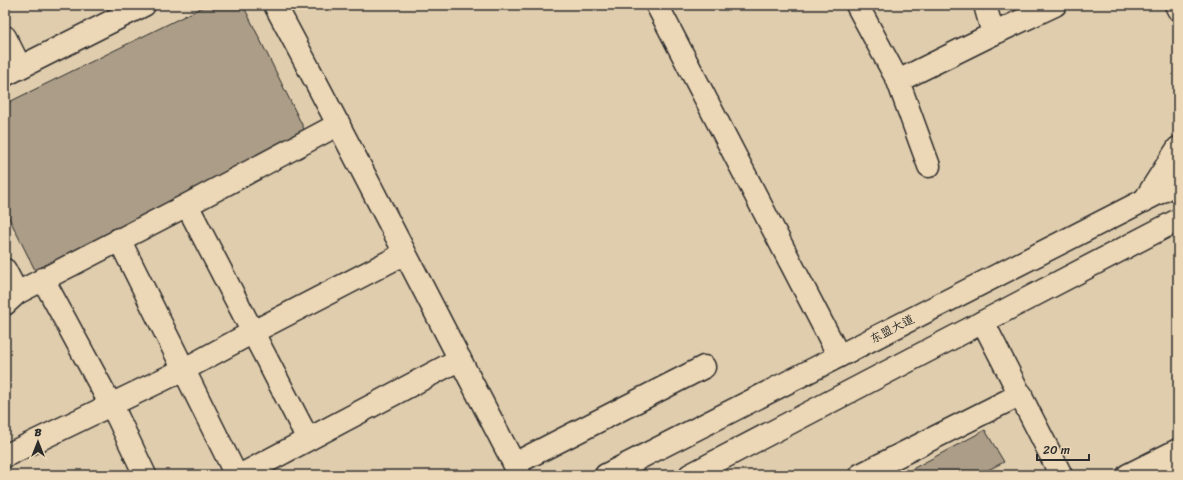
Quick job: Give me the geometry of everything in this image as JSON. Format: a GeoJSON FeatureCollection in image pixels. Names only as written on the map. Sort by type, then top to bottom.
{"type":"FeatureCollection","features":[{"type":"Feature","properties":{"kind":"main road"},"geometry":{"type":"LineString","coordinates":[[5,37],[12,71],[144,5]]}},
{"type":"Feature","properties":{"kind":"main road"},"geometry":{"type":"LineString","coordinates":[[275,5],[339,124],[404,254],[518,472],[704,367]]}},
{"type":"Feature","properties":{"kind":"main road"},"geometry":{"type":"LineString","coordinates":[[657,5],[839,356]]}},
{"type":"Feature","properties":{"kind":"main road"},"geometry":{"type":"LineString","coordinates":[[857,5],[898,81],[929,166]]}},
{"type":"Feature","properties":{"kind":"main road"},"geometry":{"type":"LineString","coordinates":[[985,5],[992,34]]}},
{"type":"Feature","properties":{"kind":"main road"},"geometry":{"type":"LineString","coordinates":[[898,81],[992,34],[1055,5]]}},
{"type":"Feature","properties":{"kind":"main road"},"geometry":{"type":"LineString","coordinates":[[1176,5],[1178,9]]}},
{"type":"Feature","properties":{"kind":"main road"},"geometry":{"type":"LineString","coordinates":[[5,270],[11,299],[119,239],[187,205],[339,124]]}},
{"type":"Feature","properties":{"kind":"main road"},"geometry":{"type":"LineString","coordinates":[[1144,201],[1178,148]]}},
{"type":"Feature","properties":{"kind":"main road","name":"东盟大道"},"geometry":{"type":"LineString","coordinates":[[606,475],[1178,183]]}},
{"type":"Feature","properties":{"kind":"main road"},"geometry":{"type":"LineString","coordinates":[[187,205],[308,439]]}},
{"type":"Feature","properties":{"kind":"main road"},"geometry":{"type":"LineString","coordinates":[[690,475],[1178,220]]}},
{"type":"Feature","properties":{"kind":"main road"},"geometry":{"type":"LineString","coordinates":[[119,239],[236,475]]}},
{"type":"Feature","properties":{"kind":"main road"},"geometry":{"type":"LineString","coordinates":[[5,456],[183,370],[404,254]]}},
{"type":"Feature","properties":{"kind":"main road"},"geometry":{"type":"LineString","coordinates":[[43,280],[111,405],[145,475]]}},
{"type":"Feature","properties":{"kind":"main road"},"geometry":{"type":"LineString","coordinates":[[983,322],[1061,475]]}},
{"type":"Feature","properties":{"kind":"main road"},"geometry":{"type":"LineString","coordinates":[[241,475],[460,359]]}},
{"type":"Feature","properties":{"kind":"main road"},"geometry":{"type":"LineString","coordinates":[[860,475],[1021,394]]}},
{"type":"Feature","properties":{"kind":"main road"},"geometry":{"type":"LineString","coordinates":[[1128,475],[1178,450]]}},
{"type":"Feature","properties":{"kind":"main road"},"geometry":{"type":"LineString","coordinates":[[1171,475],[1178,474]]}},
{"type":"Feature","properties":{"kind":"building"},"geometry":{"type":"Polygon","coordinates":[[[207,5],[243,5],[309,139],[36,272],[5,210],[5,104],[207,5]]]}},
{"type":"Feature","properties":{"kind":"building"},"geometry":{"type":"Polygon","coordinates":[[[985,430],[1004,462],[978,475],[901,475],[985,430]]]}}]}
